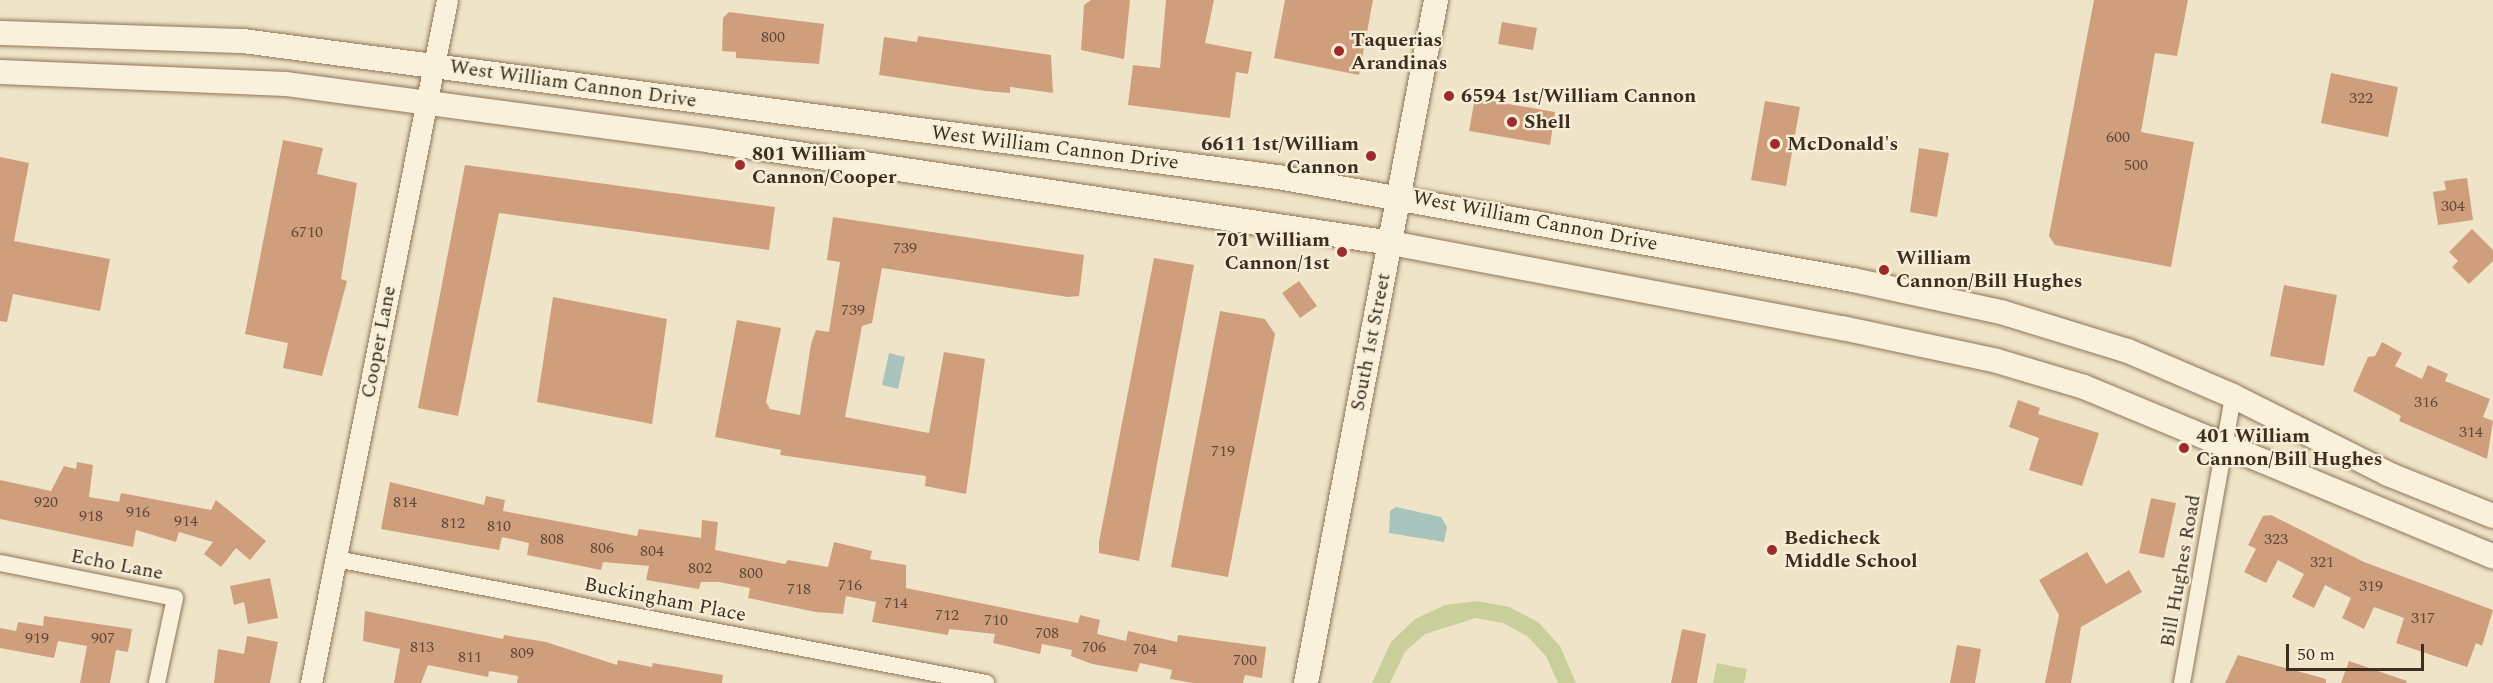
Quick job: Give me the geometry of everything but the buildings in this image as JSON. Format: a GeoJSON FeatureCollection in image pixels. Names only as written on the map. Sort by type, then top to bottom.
{"type":"FeatureCollection","features":[{"type":"Feature","properties":{"kind":"main road","name":"South 1st Street"},"geometry":{"type":"LineString","coordinates":[[1306,683],[1436,0]]}},
{"type":"Feature","properties":{"kind":"main road","name":"West William Cannon Drive"},"geometry":{"type":"LineString","coordinates":[[0,33],[181,36],[434,65],[1398,195],[1971,305],[2088,338],[2233,396],[2388,474],[2493,516]]}},
{"type":"Feature","properties":{"kind":"main road","name":"West William Cannon Drive"},"geometry":{"type":"LineString","coordinates":[[0,72],[210,77],[427,102],[1391,243],[1997,361],[2225,441],[2328,491],[2493,556]]}},
{"type":"Feature","properties":{"kind":"main road"},"geometry":{"type":"LineString","coordinates":[[813,157],[836,119]]}},
{"type":"Feature","properties":{"kind":"street","name":"Cooper Lane"},"geometry":{"type":"LineString","coordinates":[[311,683],[447,0]]}},
{"type":"Feature","properties":{"kind":"street","name":"Bill Hughes Road"},"geometry":{"type":"LineString","coordinates":[[2182,683],[2233,396]]}},
{"type":"Feature","properties":{"kind":"street","name":"Buckingham Place"},"geometry":{"type":"LineString","coordinates":[[336,559],[986,683]]}},
{"type":"Feature","properties":{"kind":"street","name":"Echo Lane"},"geometry":{"type":"LineString","coordinates":[[0,562],[175,598],[157,683]]}},
{"type":"Feature","properties":{"kind":"green space"},"geometry":{"type":"Polygon","coordinates":[[[1477,601],[1509,607],[1538,622],[1560,646],[1576,683],[1558,683],[1546,656],[1527,636],[1503,623],[1476,618],[1425,634],[1405,652],[1390,683],[1372,683],[1391,642],[1415,619],[1445,605],[1477,601]]]}},
{"type":"Feature","properties":{"kind":"green space"},"geometry":{"type":"Polygon","coordinates":[[[1717,663],[1747,669],[1744,683],[1713,683],[1717,663]]]}},
{"type":"Feature","properties":{"kind":"water"},"geometry":{"type":"Polygon","coordinates":[[[889,353],[905,357],[898,389],[882,385],[889,353]]]}},
{"type":"Feature","properties":{"kind":"water"},"geometry":{"type":"Polygon","coordinates":[[[1396,507],[1441,517],[1447,527],[1444,542],[1389,533],[1390,511],[1396,507]]]}},
{"type":"Feature","properties":{"kind":"place","name":"Taquerias Arandinas"},"geometry":{"type":"Point","coordinates":[1339,51]}},
{"type":"Feature","properties":{"kind":"place","name":"6594 1st/William Cannon"},"geometry":{"type":"Point","coordinates":[1449,96]}},
{"type":"Feature","properties":{"kind":"place","name":"Shell"},"geometry":{"type":"Point","coordinates":[1512,122]}},
{"type":"Feature","properties":{"kind":"place","name":"McDonald's"},"geometry":{"type":"Point","coordinates":[1775,144]}},
{"type":"Feature","properties":{"kind":"place","name":"6611 1st/William Cannon"},"geometry":{"type":"Point","coordinates":[1371,156]}},
{"type":"Feature","properties":{"kind":"place","name":"801 William Cannon/Cooper"},"geometry":{"type":"Point","coordinates":[740,165]}},
{"type":"Feature","properties":{"kind":"place","name":"701 William Cannon/1st"},"geometry":{"type":"Point","coordinates":[1342,252]}},
{"type":"Feature","properties":{"kind":"place","name":"William Cannon/Bill Hughes"},"geometry":{"type":"Point","coordinates":[1884,270]}},
{"type":"Feature","properties":{"kind":"place","name":"401 William Cannon/Bill Hughes"},"geometry":{"type":"Point","coordinates":[2184,448]}},
{"type":"Feature","properties":{"kind":"place","name":"Bedicheck Middle School"},"geometry":{"type":"Point","coordinates":[1772,550]}}]}
